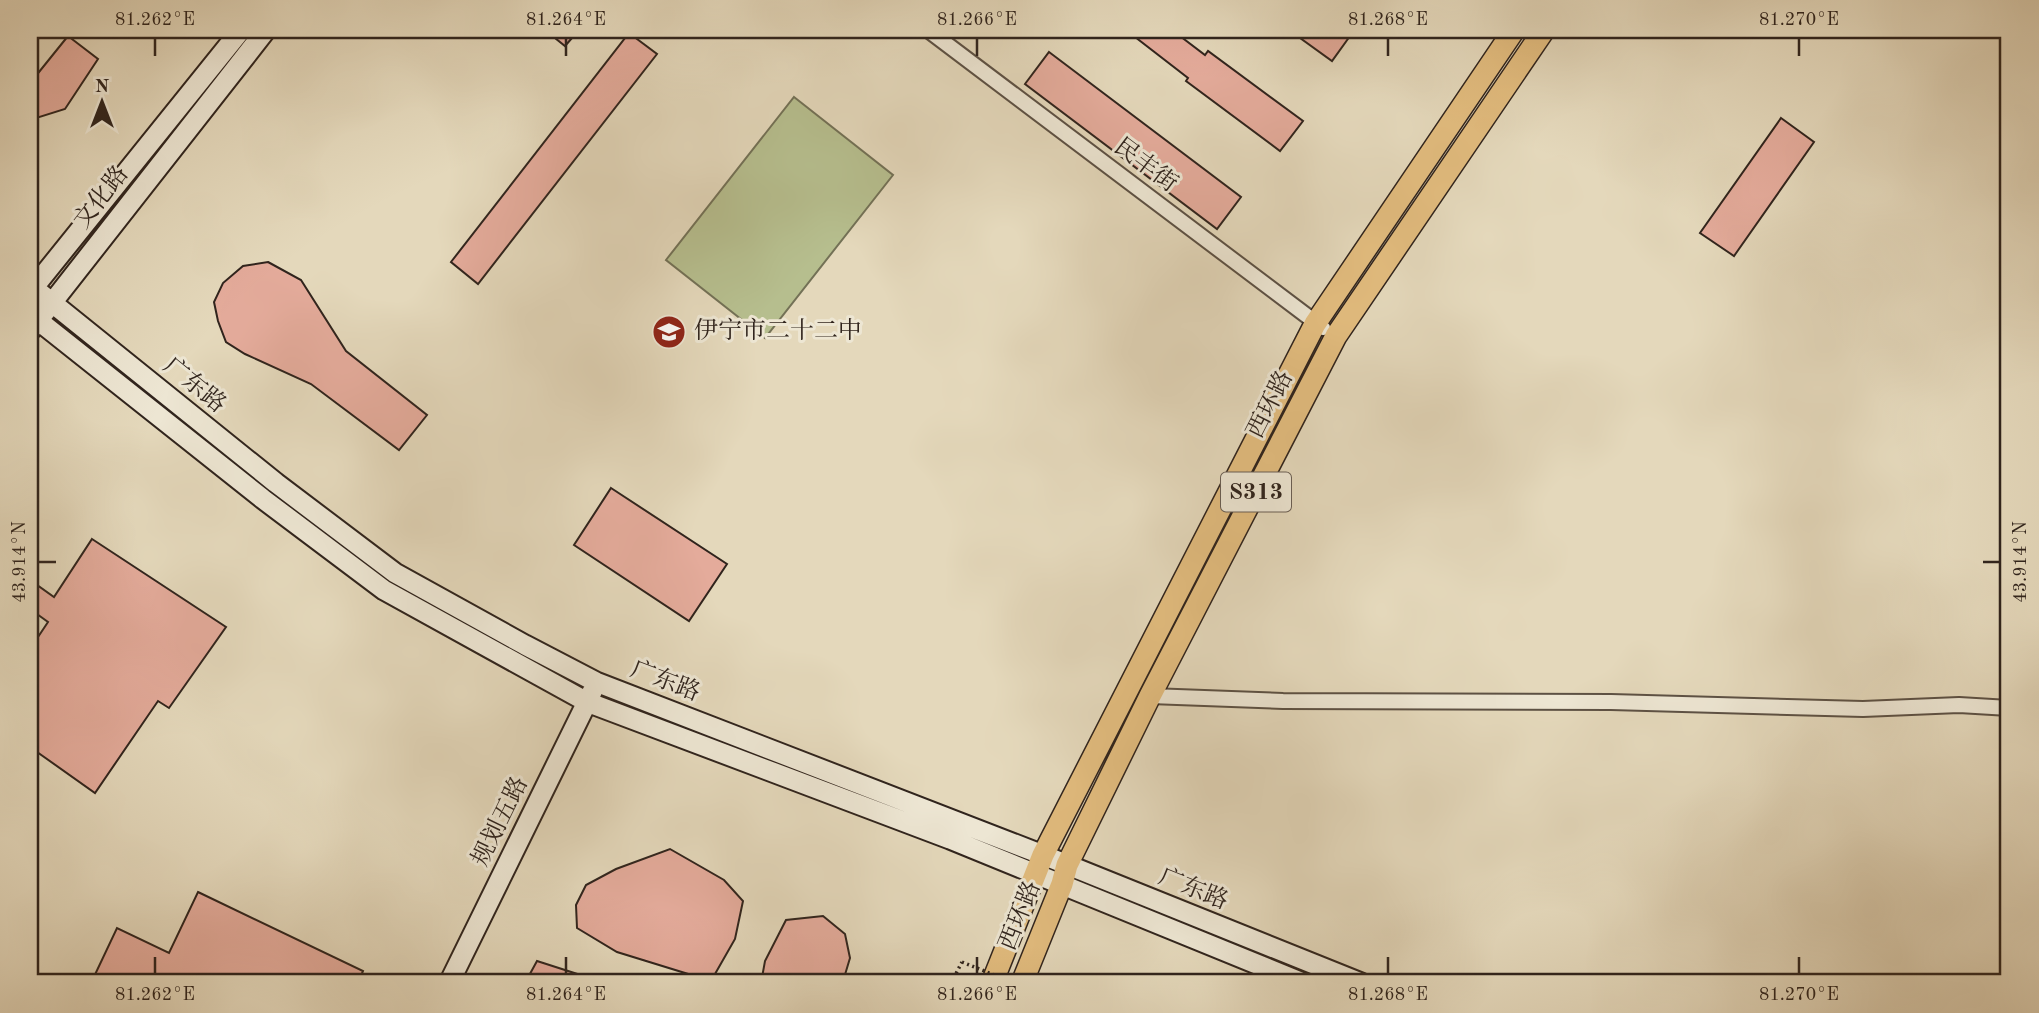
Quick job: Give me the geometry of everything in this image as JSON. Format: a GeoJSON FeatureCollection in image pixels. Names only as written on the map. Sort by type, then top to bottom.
{"type":"FeatureCollection","features":[{"type":"Feature","properties":{"kind":"main road","name":"西环路"},"geometry":{"type":"LineString","coordinates":[[992,983],[1039,864],[1315,324],[1514,30]]}},
{"type":"Feature","properties":{"kind":"main road","name":"西环路"},"geometry":{"type":"LineString","coordinates":[[1022,983],[1065,874],[1150,696],[1336,336],[1544,30]]}},
{"type":"Feature","properties":{"kind":"street","name":"文化路"},"geometry":{"type":"LineString","coordinates":[[31,288],[241,30]]}},
{"type":"Feature","properties":{"kind":"street","name":"文化路"},"geometry":{"type":"LineString","coordinates":[[33,322],[51,303],[266,30]]}},
{"type":"Feature","properties":{"kind":"street","name":"民丰街"},"geometry":{"type":"LineString","coordinates":[[928,30],[1315,324],[1336,336]]}},
{"type":"Feature","properties":{"kind":"street","name":"广东路"},"geometry":{"type":"LineString","coordinates":[[31,288],[276,483],[395,573],[596,682],[1039,864],[1361,983]]}},
{"type":"Feature","properties":{"kind":"street","name":"广东路"},"geometry":{"type":"LineString","coordinates":[[33,322],[384,590],[587,702],[1039,864]]}},
{"type":"Feature","properties":{"kind":"street","name":"规划五路"},"geometry":{"type":"LineString","coordinates":[[449,983],[596,682]]}},
{"type":"Feature","properties":{"kind":"street"},"geometry":{"type":"LineString","coordinates":[[1150,696],[1283,701],[1612,702],[1863,709],[1959,705],[2009,708]]}},
{"type":"Feature","properties":{"kind":"street","name":"广东路"},"geometry":{"type":"LineString","coordinates":[[1065,874],[1303,983]]}},
{"type":"Feature","properties":{"kind":"path"},"geometry":{"type":"LineString","coordinates":[[951,983],[962,962],[1014,983]]}},
{"type":"Feature","properties":{"kind":"green space"},"geometry":{"type":"Polygon","coordinates":[[[794,97],[893,175],[765,338],[666,260],[794,97]]]}},
{"type":"Feature","properties":{"kind":"building"},"geometry":{"type":"Polygon","coordinates":[[[545,30],[579,30],[565,46],[545,30]]]}},
{"type":"Feature","properties":{"kind":"building"},"geometry":{"type":"Polygon","coordinates":[[[1126,30],[1172,30],[1205,55],[1208,51],[1303,121],[1280,151],[1186,81],[1188,78],[1126,30]]]}},
{"type":"Feature","properties":{"kind":"building"},"geometry":{"type":"Polygon","coordinates":[[[1289,30],[1342,30],[1350,36],[1332,61],[1289,30]]]}},
{"type":"Feature","properties":{"kind":"building"},"geometry":{"type":"Polygon","coordinates":[[[629,33],[657,54],[478,284],[451,262],[629,33]]]}},
{"type":"Feature","properties":{"kind":"building"},"geometry":{"type":"Polygon","coordinates":[[[68,36],[98,59],[65,109],[30,120],[30,78],[35,77],[68,36]]]}},
{"type":"Feature","properties":{"kind":"building"},"geometry":{"type":"Polygon","coordinates":[[[1049,52],[1241,197],[1217,229],[1025,84],[1049,52]]]}},
{"type":"Feature","properties":{"kind":"building"},"geometry":{"type":"Polygon","coordinates":[[[1781,118],[1814,142],[1734,256],[1700,233],[1781,118]]]}},
{"type":"Feature","properties":{"kind":"building"},"geometry":{"type":"Polygon","coordinates":[[[268,262],[301,280],[346,351],[427,415],[399,450],[311,384],[245,354],[226,342],[214,302],[223,283],[243,266],[268,262]]]}},
{"type":"Feature","properties":{"kind":"building"},"geometry":{"type":"Polygon","coordinates":[[[611,488],[727,564],[689,621],[574,545],[611,488]]]}},
{"type":"Feature","properties":{"kind":"building"},"geometry":{"type":"Polygon","coordinates":[[[92,539],[226,627],[169,708],[158,701],[95,793],[30,747],[30,649],[48,622],[30,609],[30,580],[54,597],[92,539]]]}},
{"type":"Feature","properties":{"kind":"building"},"geometry":{"type":"Polygon","coordinates":[[[670,849],[724,880],[743,901],[735,939],[711,981],[617,952],[577,928],[576,905],[586,885],[616,869],[670,849]]]}},
{"type":"Feature","properties":{"kind":"building"},"geometry":{"type":"Polygon","coordinates":[[[198,892],[363,971],[358,983],[91,983],[117,928],[169,953],[198,892]]]}},
{"type":"Feature","properties":{"kind":"building"},"geometry":{"type":"Polygon","coordinates":[[[823,916],[845,934],[850,958],[844,978],[838,983],[761,983],[765,961],[786,920],[823,916]]]}},
{"type":"Feature","properties":{"kind":"building"},"geometry":{"type":"Polygon","coordinates":[[[537,961],[596,980],[595,983],[525,983],[537,961]]]}},
{"type":"Feature","properties":{"kind":"place","name":"伊宁市二十二中"},"geometry":{"type":"Point","coordinates":[669,332]}}]}
